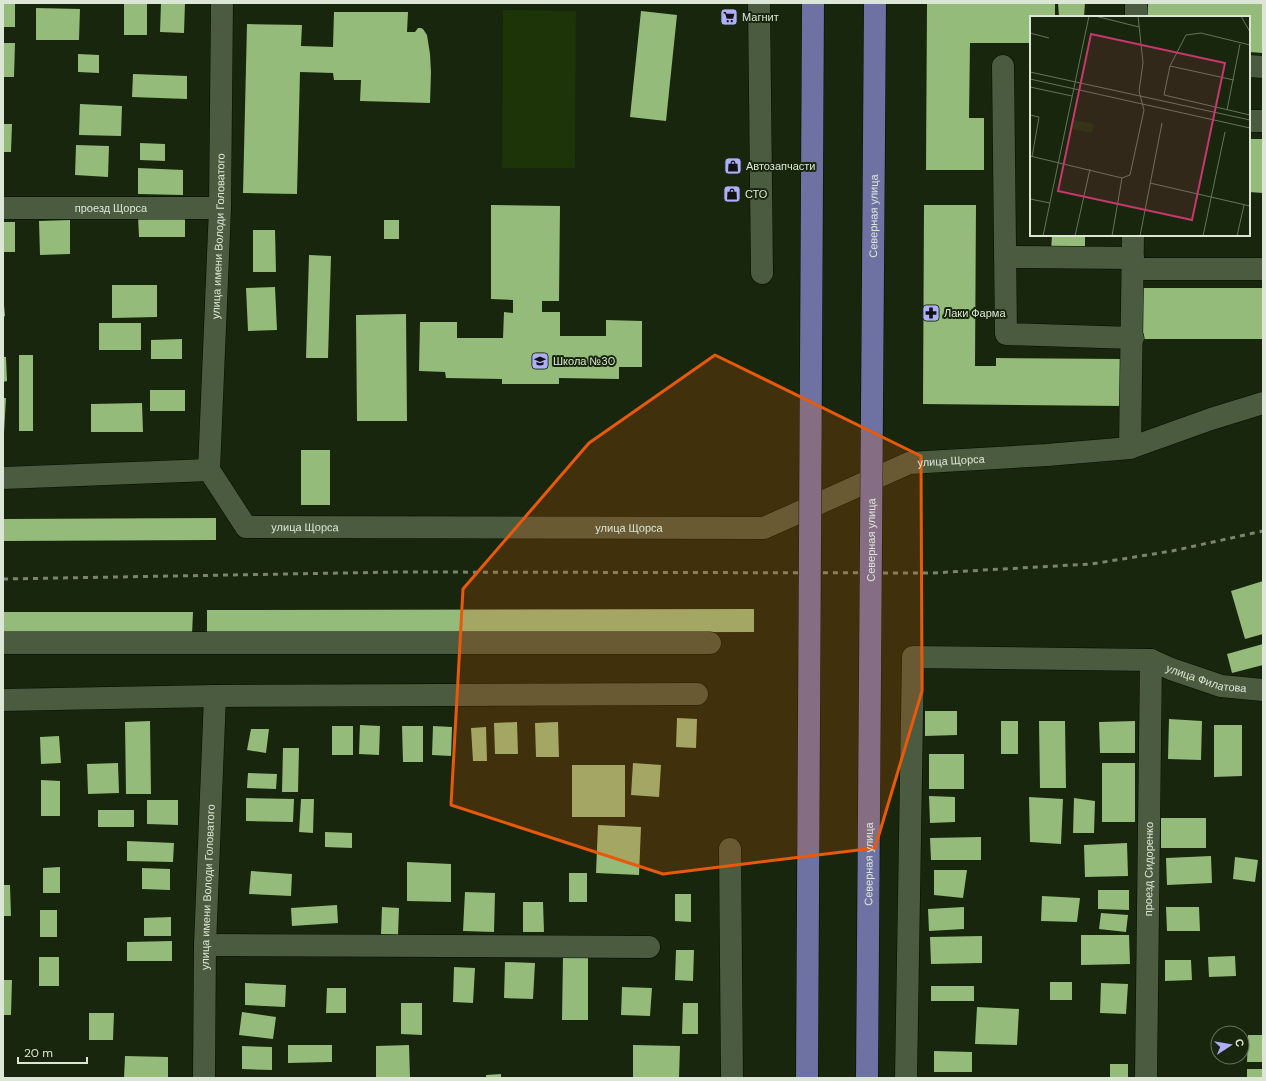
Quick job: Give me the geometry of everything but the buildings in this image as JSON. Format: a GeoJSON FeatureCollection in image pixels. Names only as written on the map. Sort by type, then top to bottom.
{"type":"FeatureCollection","features":[{"type":"Feature","properties":{"kind":"main road"},"geometry":{"type":"LineString","coordinates":[[807,1078],[813,3]]}},
{"type":"Feature","properties":{"kind":"main road","name":"Северная улица"},"geometry":{"type":"LineString","coordinates":[[867,1078],[875,3]]}},
{"type":"Feature","properties":{"kind":"street","name":"улица имени Володи Головатого"},"geometry":{"type":"LineString","coordinates":[[209,470],[220,208],[222,3]]}},
{"type":"Feature","properties":{"kind":"street"},"geometry":{"type":"LineString","coordinates":[[759,3],[762,273]]}},
{"type":"Feature","properties":{"kind":"street"},"geometry":{"type":"LineString","coordinates":[[1003,66],[1006,334],[1132,338]]}},
{"type":"Feature","properties":{"kind":"street"},"geometry":{"type":"LineString","coordinates":[[1250,66],[1263,66]]}},
{"type":"Feature","properties":{"kind":"street"},"geometry":{"type":"LineString","coordinates":[[1250,121],[1263,121]]}},
{"type":"Feature","properties":{"kind":"street","name":"проезд Щорса"},"geometry":{"type":"LineString","coordinates":[[3,208],[220,208]]}},
{"type":"Feature","properties":{"kind":"street"},"geometry":{"type":"LineString","coordinates":[[1130,448],[1133,236]]}},
{"type":"Feature","properties":{"kind":"street"},"geometry":{"type":"LineString","coordinates":[[1005,257],[1263,269]]}},
{"type":"Feature","properties":{"kind":"street","name":"улица Щорса"},"geometry":{"type":"LineString","coordinates":[[209,470],[246,527],[764,528],[909,463],[1047,455],[1130,448],[1211,419],[1263,403]]}},
{"type":"Feature","properties":{"kind":"street"},"geometry":{"type":"LineString","coordinates":[[3,478],[209,470]]}},
{"type":"Feature","properties":{"kind":"street"},"geometry":{"type":"LineString","coordinates":[[3,643],[710,643]]}},
{"type":"Feature","properties":{"kind":"street"},"geometry":{"type":"LineString","coordinates":[[906,1078],[913,657],[1151,660]]}},
{"type":"Feature","properties":{"kind":"street","name":"улица Филатова"},"geometry":{"type":"LineString","coordinates":[[1151,660],[1171,669],[1221,686],[1263,690]]}},
{"type":"Feature","properties":{"kind":"street","name":"проезд Сидоренко"},"geometry":{"type":"LineString","coordinates":[[1146,1078],[1151,660]]}},
{"type":"Feature","properties":{"kind":"street"},"geometry":{"type":"LineString","coordinates":[[3,700],[214,696],[697,694]]}},
{"type":"Feature","properties":{"kind":"street","name":"улица имени Володи Головатого"},"geometry":{"type":"LineString","coordinates":[[204,1078],[205,945],[214,696]]}},
{"type":"Feature","properties":{"kind":"street"},"geometry":{"type":"LineString","coordinates":[[730,849],[732,1078]]}},
{"type":"Feature","properties":{"kind":"street"},"geometry":{"type":"LineString","coordinates":[[205,945],[649,947]]}},
{"type":"Feature","properties":{"kind":"highlighted area"},"geometry":{"type":"Polygon","coordinates":[[[715,355],[921,456],[922,691],[875,848],[663,874],[451,805],[463,589],[589,443],[715,355]]]}},
{"type":"Feature","properties":{"kind":"green space"},"geometry":{"type":"Polygon","coordinates":[[[503,10],[576,11],[575,168],[502,168],[503,10]]]}},
{"type":"Feature","properties":{"kind":"railway"},"geometry":{"type":"LineString","coordinates":[[3,579],[399,572],[932,573],[1091,564],[1172,551],[1263,531]]}},
{"type":"Feature","properties":{"kind":"place","name":"Магнит"},"geometry":{"type":"Point","coordinates":[729,17]}},
{"type":"Feature","properties":{"kind":"place","name":"Автозапчасти"},"geometry":{"type":"Point","coordinates":[733,166]}},
{"type":"Feature","properties":{"kind":"place","name":"СТО"},"geometry":{"type":"Point","coordinates":[732,194]}},
{"type":"Feature","properties":{"kind":"place","name":"Лаки Фарма"},"geometry":{"type":"Point","coordinates":[931,313]}},
{"type":"Feature","properties":{"kind":"place","name":"Школа №30"},"geometry":{"type":"Point","coordinates":[540,361]}}]}
